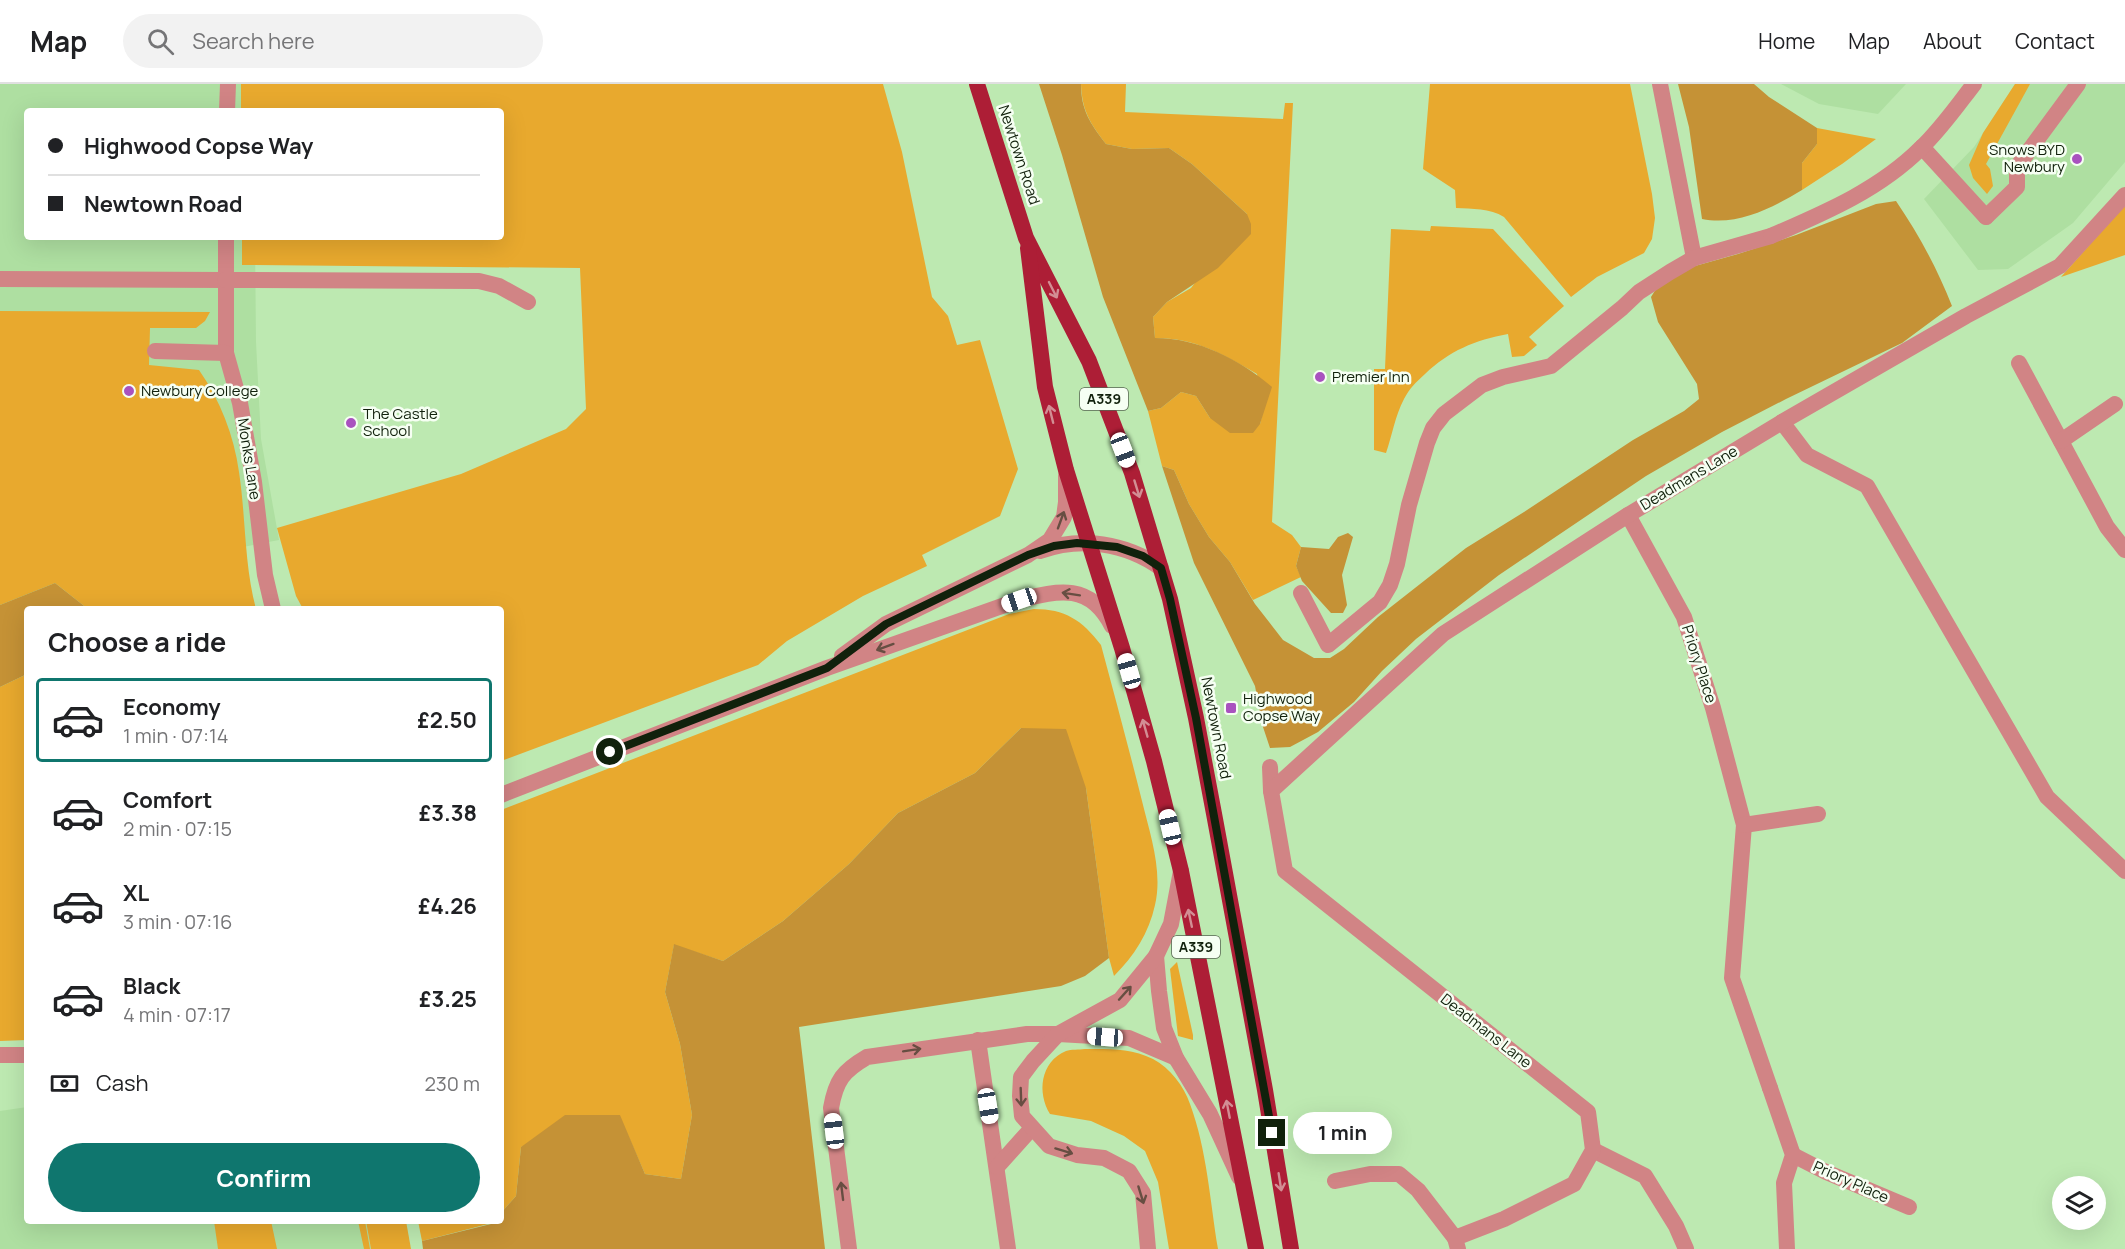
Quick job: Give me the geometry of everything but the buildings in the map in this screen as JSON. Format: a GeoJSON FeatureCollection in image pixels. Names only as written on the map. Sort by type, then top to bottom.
{"type":"FeatureCollection","features":[{"type":"Feature","properties":{"kind":"highway","name":"Newtown Road"},"geometry":{"type":"LineString","coordinates":[[977,84],[1026,238],[1089,361],[1132,473],[1170,599],[1196,718],[1265,1090],[1291,1249]]}},
{"type":"Feature","properties":{"kind":"highway","name":"Newtown Road"},"geometry":{"type":"LineString","coordinates":[[1026,238],[1045,387],[1066,470],[1122,648],[1154,761],[1180,871],[1256,1249]]}},
{"type":"Feature","properties":{"kind":"street"},"geometry":{"type":"LineString","coordinates":[[227,108],[228,84]]}},
{"type":"Feature","properties":{"kind":"street"},"geometry":{"type":"LineString","coordinates":[[1660,84],[1694,258]]}},
{"type":"Feature","properties":{"kind":"street"},"geometry":{"type":"LineString","coordinates":[[1301,593],[1328,645],[1380,602],[1390,585],[1426,443],[1433,428],[1444,414],[1482,385],[1503,377],[1551,366],[1639,292],[1694,258],[1771,236],[1841,205],[1888,175],[1922,147],[1974,84]]}},
{"type":"Feature","properties":{"kind":"street"},"geometry":{"type":"LineString","coordinates":[[1922,147],[1986,217],[2016,187],[2016,167],[2078,84]]}},
{"type":"Feature","properties":{"kind":"street","name":"Deadmans Lane"},"geometry":{"type":"LineString","coordinates":[[1270,791],[1443,634],[1628,514],[1782,422],[1966,316],[2060,266],[2125,195]]}},
{"type":"Feature","properties":{"kind":"street","name":"Monks Lane"},"geometry":{"type":"LineString","coordinates":[[226,240],[226,353],[240,403],[254,482],[265,575],[272,606]]}},
{"type":"Feature","properties":{"kind":"street"},"geometry":{"type":"LineString","coordinates":[[0,279],[479,281],[499,286],[528,302]]}},
{"type":"Feature","properties":{"kind":"street"},"geometry":{"type":"LineString","coordinates":[[155,351],[226,353]]}},
{"type":"Feature","properties":{"kind":"street"},"geometry":{"type":"LineString","coordinates":[[2019,363],[2107,527],[2125,550]]}},
{"type":"Feature","properties":{"kind":"street"},"geometry":{"type":"LineString","coordinates":[[2061,441],[2115,405]]}},
{"type":"Feature","properties":{"kind":"street"},"geometry":{"type":"LineString","coordinates":[[1782,422],[1807,455],[1867,486],[2047,796],[2125,871]]}},
{"type":"Feature","properties":{"kind":"street"},"geometry":{"type":"LineString","coordinates":[[1028,555],[1050,540],[1064,517],[1066,470]]}},
{"type":"Feature","properties":{"kind":"street","name":"Priory Place"},"geometry":{"type":"LineString","coordinates":[[1628,514],[1684,616],[1713,708],[1744,825],[1732,978],[1793,1155],[1909,1208]]}},
{"type":"Feature","properties":{"kind":"street"},"geometry":{"type":"LineString","coordinates":[[827,668],[886,624],[1028,555],[1054,546],[1089,543],[1117,547],[1143,556],[1161,568]]}},
{"type":"Feature","properties":{"kind":"street"},"geometry":{"type":"LineString","coordinates":[[504,794],[827,668],[1019,600],[1048,592],[1081,595],[1097,603],[1122,648]]}},
{"type":"Feature","properties":{"kind":"street","name":"Deadmans Lane"},"geometry":{"type":"LineString","coordinates":[[1270,767],[1270,791],[1284,871],[1588,1112],[1593,1150]]}},
{"type":"Feature","properties":{"kind":"street"},"geometry":{"type":"LineString","coordinates":[[1744,825],[1818,814]]}},
{"type":"Feature","properties":{"kind":"street"},"geometry":{"type":"LineString","coordinates":[[1148,1249],[1143,1192],[1129,1171],[1104,1158],[1077,1155],[1049,1146],[1022,1116],[1021,1077],[1058,1034],[1120,1000],[1156,956],[1171,924],[1180,871]]}},
{"type":"Feature","properties":{"kind":"street"},"geometry":{"type":"LineString","coordinates":[[1156,956],[1164,1028],[1176,1058],[1210,1114],[1244,1190]]}},
{"type":"Feature","properties":{"kind":"street"},"geometry":{"type":"LineString","coordinates":[[849,1249],[831,1108],[839,1081],[849,1067],[867,1057],[1027,1034],[1129,1038],[1176,1058]]}},
{"type":"Feature","properties":{"kind":"street"},"geometry":{"type":"LineString","coordinates":[[978,1040],[1008,1249]]}},
{"type":"Feature","properties":{"kind":"street"},"geometry":{"type":"LineString","coordinates":[[0,1055],[24,1055]]}},
{"type":"Feature","properties":{"kind":"street"},"geometry":{"type":"LineString","coordinates":[[997,1167],[1032,1128]]}},
{"type":"Feature","properties":{"kind":"street"},"geometry":{"type":"LineString","coordinates":[[1335,1181],[1370,1174],[1399,1174],[1418,1190],[1456,1243],[1574,1184],[1593,1150],[1645,1176],[1676,1226],[1686,1249]]}},
{"type":"Feature","properties":{"kind":"street"},"geometry":{"type":"LineString","coordinates":[[1787,1249],[1784,1183],[1793,1155]]}},
{"type":"Feature","properties":{"kind":"shaded area","name":"Newbury College"},"geometry":{"type":"Polygon","coordinates":[[[0,84],[255,84],[255,108],[24,108],[24,240],[255,240],[256,342],[261,439],[279,540],[55,583],[0,605],[0,84]]]}},
{"type":"Feature","properties":{"kind":"shaded area"},"geometry":{"type":"Polygon","coordinates":[[[241,84],[883,84],[902,152],[932,297],[948,316],[957,345],[980,340],[1018,469],[1000,516],[922,555],[927,566],[863,596],[787,641],[758,665],[504,760],[504,606],[301,606],[296,596],[277,528],[461,474],[566,429],[586,409],[580,268],[242,265],[242,240],[504,240],[504,108],[241,108],[241,84]]]}},
{"type":"Feature","properties":{"kind":"shaded area"},"geometry":{"type":"Polygon","coordinates":[[[1039,84],[1081,84],[1087,116],[1106,144],[1132,149],[1169,148],[1192,164],[1247,214],[1251,224],[1251,234],[1218,268],[1167,302],[1153,317],[1155,338],[1187,342],[1217,352],[1232,359],[1272,387],[1260,424],[1253,433],[1230,433],[1210,418],[1196,396],[1181,392],[1161,408],[1148,411],[1103,297],[1039,84]]]}},
{"type":"Feature","properties":{"kind":"shaded area"},"geometry":{"type":"Polygon","coordinates":[[[1081,84],[1126,84],[1125,112],[1283,119],[1285,103],[1293,103],[1272,522],[1292,535],[1301,547],[1296,566],[1301,577],[1253,600],[1230,562],[1209,537],[1189,504],[1174,470],[1162,466],[1148,411],[1161,408],[1181,392],[1196,396],[1210,418],[1260,424],[1263,412],[1257,374],[1208,348],[1183,341],[1155,338],[1153,317],[1167,302],[1191,288],[1247,214],[1192,164],[1169,148],[1132,149],[1106,144],[1088,116],[1083,102],[1081,84]]]}},
{"type":"Feature","properties":{"kind":"shaded area"},"geometry":{"type":"Polygon","coordinates":[[[1430,84],[1630,84],[1655,218],[1652,239],[1644,253],[1597,277],[1571,297],[1504,217],[1487,210],[1456,208],[1455,190],[1423,169],[1430,84]]]}},
{"type":"Feature","properties":{"kind":"shaded area"},"geometry":{"type":"Polygon","coordinates":[[[1678,84],[1754,84],[1769,97],[1817,128],[1817,144],[1802,163],[1802,190],[1767,209],[1742,218],[1715,221],[1702,219],[1689,127],[1678,84]]]}},
{"type":"Feature","properties":{"kind":"shaded area"},"geometry":{"type":"Polygon","coordinates":[[[1781,84],[1906,84],[1878,114],[1819,104],[1781,84]]]}},
{"type":"Feature","properties":{"kind":"shaded area"},"geometry":{"type":"Polygon","coordinates":[[[2015,84],[2125,84],[2125,162],[2073,223],[2008,269],[1978,270],[1924,199],[1974,147],[2015,84]]]}},
{"type":"Feature","properties":{"kind":"shaded area"},"geometry":{"type":"Polygon","coordinates":[[[2015,84],[2030,84],[1986,164],[1990,169],[1993,186],[1987,194],[1973,178],[1969,165],[1983,133],[2015,84]]]}},
{"type":"Feature","properties":{"kind":"shaded area"},"geometry":{"type":"Polygon","coordinates":[[[1817,128],[1876,139],[1802,190],[1802,163],[1817,144],[1817,128]]]}},
{"type":"Feature","properties":{"kind":"shaded area"},"geometry":{"type":"Polygon","coordinates":[[[1896,201],[1927,252],[1952,306],[1902,343],[1722,432],[1646,476],[1499,575],[1416,639],[1354,702],[1318,732],[1290,747],[1270,748],[1262,724],[1255,686],[1194,563],[1162,466],[1174,470],[1189,504],[1209,537],[1230,562],[1255,604],[1283,640],[1314,658],[1330,658],[1344,649],[1378,617],[1466,548],[1633,440],[1684,411],[1699,399],[1697,384],[1658,322],[1651,297],[1661,281],[1695,266],[1796,235],[1876,204],[1896,201]]]}},
{"type":"Feature","properties":{"kind":"shaded area"},"geometry":{"type":"Polygon","coordinates":[[[2125,205],[2125,255],[2061,277],[2125,205]]]}},
{"type":"Feature","properties":{"kind":"shaded area"},"geometry":{"type":"Polygon","coordinates":[[[1431,226],[1493,229],[1564,306],[1529,337],[1537,345],[1524,356],[1512,357],[1508,334],[1463,348],[1434,366],[1406,395],[1398,412],[1386,453],[1374,450],[1374,369],[1385,369],[1391,229],[1430,231],[1431,226]]]}},
{"type":"Feature","properties":{"kind":"shaded area"},"geometry":{"type":"Polygon","coordinates":[[[0,311],[210,312],[205,321],[196,328],[150,328],[149,365],[199,370],[220,406],[237,458],[249,575],[255,606],[84,606],[55,583],[0,605],[0,311]]]}},
{"type":"Feature","properties":{"kind":"shaded area"},"geometry":{"type":"Polygon","coordinates":[[[1348,533],[1353,537],[1342,575],[1347,605],[1343,613],[1331,613],[1302,581],[1296,566],[1301,547],[1329,549],[1338,537],[1348,533]]]}},
{"type":"Feature","properties":{"kind":"shaded area"},"geometry":{"type":"Polygon","coordinates":[[[55,583],[84,606],[24,606],[24,675],[0,687],[0,605],[55,583]]]}},
{"type":"Feature","properties":{"kind":"shaded area"},"geometry":{"type":"Polygon","coordinates":[[[1034,609],[1064,614],[1080,623],[1101,645],[1157,866],[1157,892],[1152,915],[1145,934],[1121,968],[1114,976],[1109,958],[1086,788],[1021,728],[975,773],[898,813],[849,864],[783,921],[723,961],[674,945],[665,992],[680,1044],[692,1115],[681,1179],[645,1174],[619,1115],[521,1147],[516,1196],[504,1210],[504,809],[1009,614],[1034,609]]]}},
{"type":"Feature","properties":{"kind":"shaded area"},"geometry":{"type":"Polygon","coordinates":[[[24,675],[24,1040],[0,1041],[0,687],[24,675]]]}},
{"type":"Feature","properties":{"kind":"shaded area"},"geometry":{"type":"Polygon","coordinates":[[[1021,728],[1066,729],[1086,788],[1109,958],[1085,976],[1061,986],[799,1027],[825,1249],[423,1249],[422,1241],[491,1224],[504,1224],[504,1210],[516,1196],[521,1147],[565,1115],[620,1115],[645,1174],[681,1179],[692,1115],[680,1044],[665,992],[674,944],[723,961],[783,921],[849,864],[898,813],[975,773],[1021,728]]]}},
{"type":"Feature","properties":{"kind":"shaded area"},"geometry":{"type":"Polygon","coordinates":[[[1177,962],[1193,1040],[1178,1036],[1170,969],[1177,962]]]}},
{"type":"Feature","properties":{"kind":"shaded area"},"geometry":{"type":"Polygon","coordinates":[[[1120,1050],[1145,1055],[1165,1067],[1180,1084],[1196,1121],[1218,1249],[1169,1249],[1158,1182],[1145,1151],[1124,1136],[1091,1121],[1050,1114],[1042,1088],[1046,1070],[1057,1056],[1066,1051],[1120,1050]]]}},
{"type":"Feature","properties":{"kind":"shaded area"},"geometry":{"type":"Polygon","coordinates":[[[24,1107],[24,1224],[367,1224],[371,1249],[0,1249],[0,1111],[24,1107]]]}},
{"type":"Feature","properties":{"kind":"shaded area"},"geometry":{"type":"Polygon","coordinates":[[[214,1224],[272,1224],[277,1249],[218,1249],[214,1224]]]}},
{"type":"Feature","properties":{"kind":"shaded area"},"geometry":{"type":"Polygon","coordinates":[[[359,1224],[366,1224],[370,1249],[364,1249],[359,1224]]]}},
{"type":"Feature","properties":{"kind":"shaded area"},"geometry":{"type":"Polygon","coordinates":[[[367,1224],[407,1224],[411,1249],[371,1249],[367,1224]]]}},
{"type":"Feature","properties":{"kind":"shaded area"},"geometry":{"type":"Polygon","coordinates":[[[419,1224],[488,1224],[422,1241],[419,1224]]]}},
{"type":"Feature","properties":{"kind":"place","name":"Snows BYD Newbury"},"geometry":{"type":"Point","coordinates":[2077,159]}},
{"type":"Feature","properties":{"kind":"place","name":"Premier Inn"},"geometry":{"type":"Point","coordinates":[1320,377]}},
{"type":"Feature","properties":{"kind":"place","name":"Newbury College"},"geometry":{"type":"Point","coordinates":[129,391]}},
{"type":"Feature","properties":{"kind":"place","name":"The Castle School"},"geometry":{"type":"Point","coordinates":[351,423]}},
{"type":"Feature","properties":{"kind":"place","name":"Highwood Copse Way"},"geometry":{"type":"Point","coordinates":[1231,708]}},
{"type":"Feature","properties":{"kind":"route"},"geometry":{"type":"LineString","coordinates":[[610,752],[827,668],[886,624],[1028,555],[1054,546],[1089,543],[1117,547],[1143,556],[1161,568],[1170,599],[1196,718],[1272,1133]]}}]}
